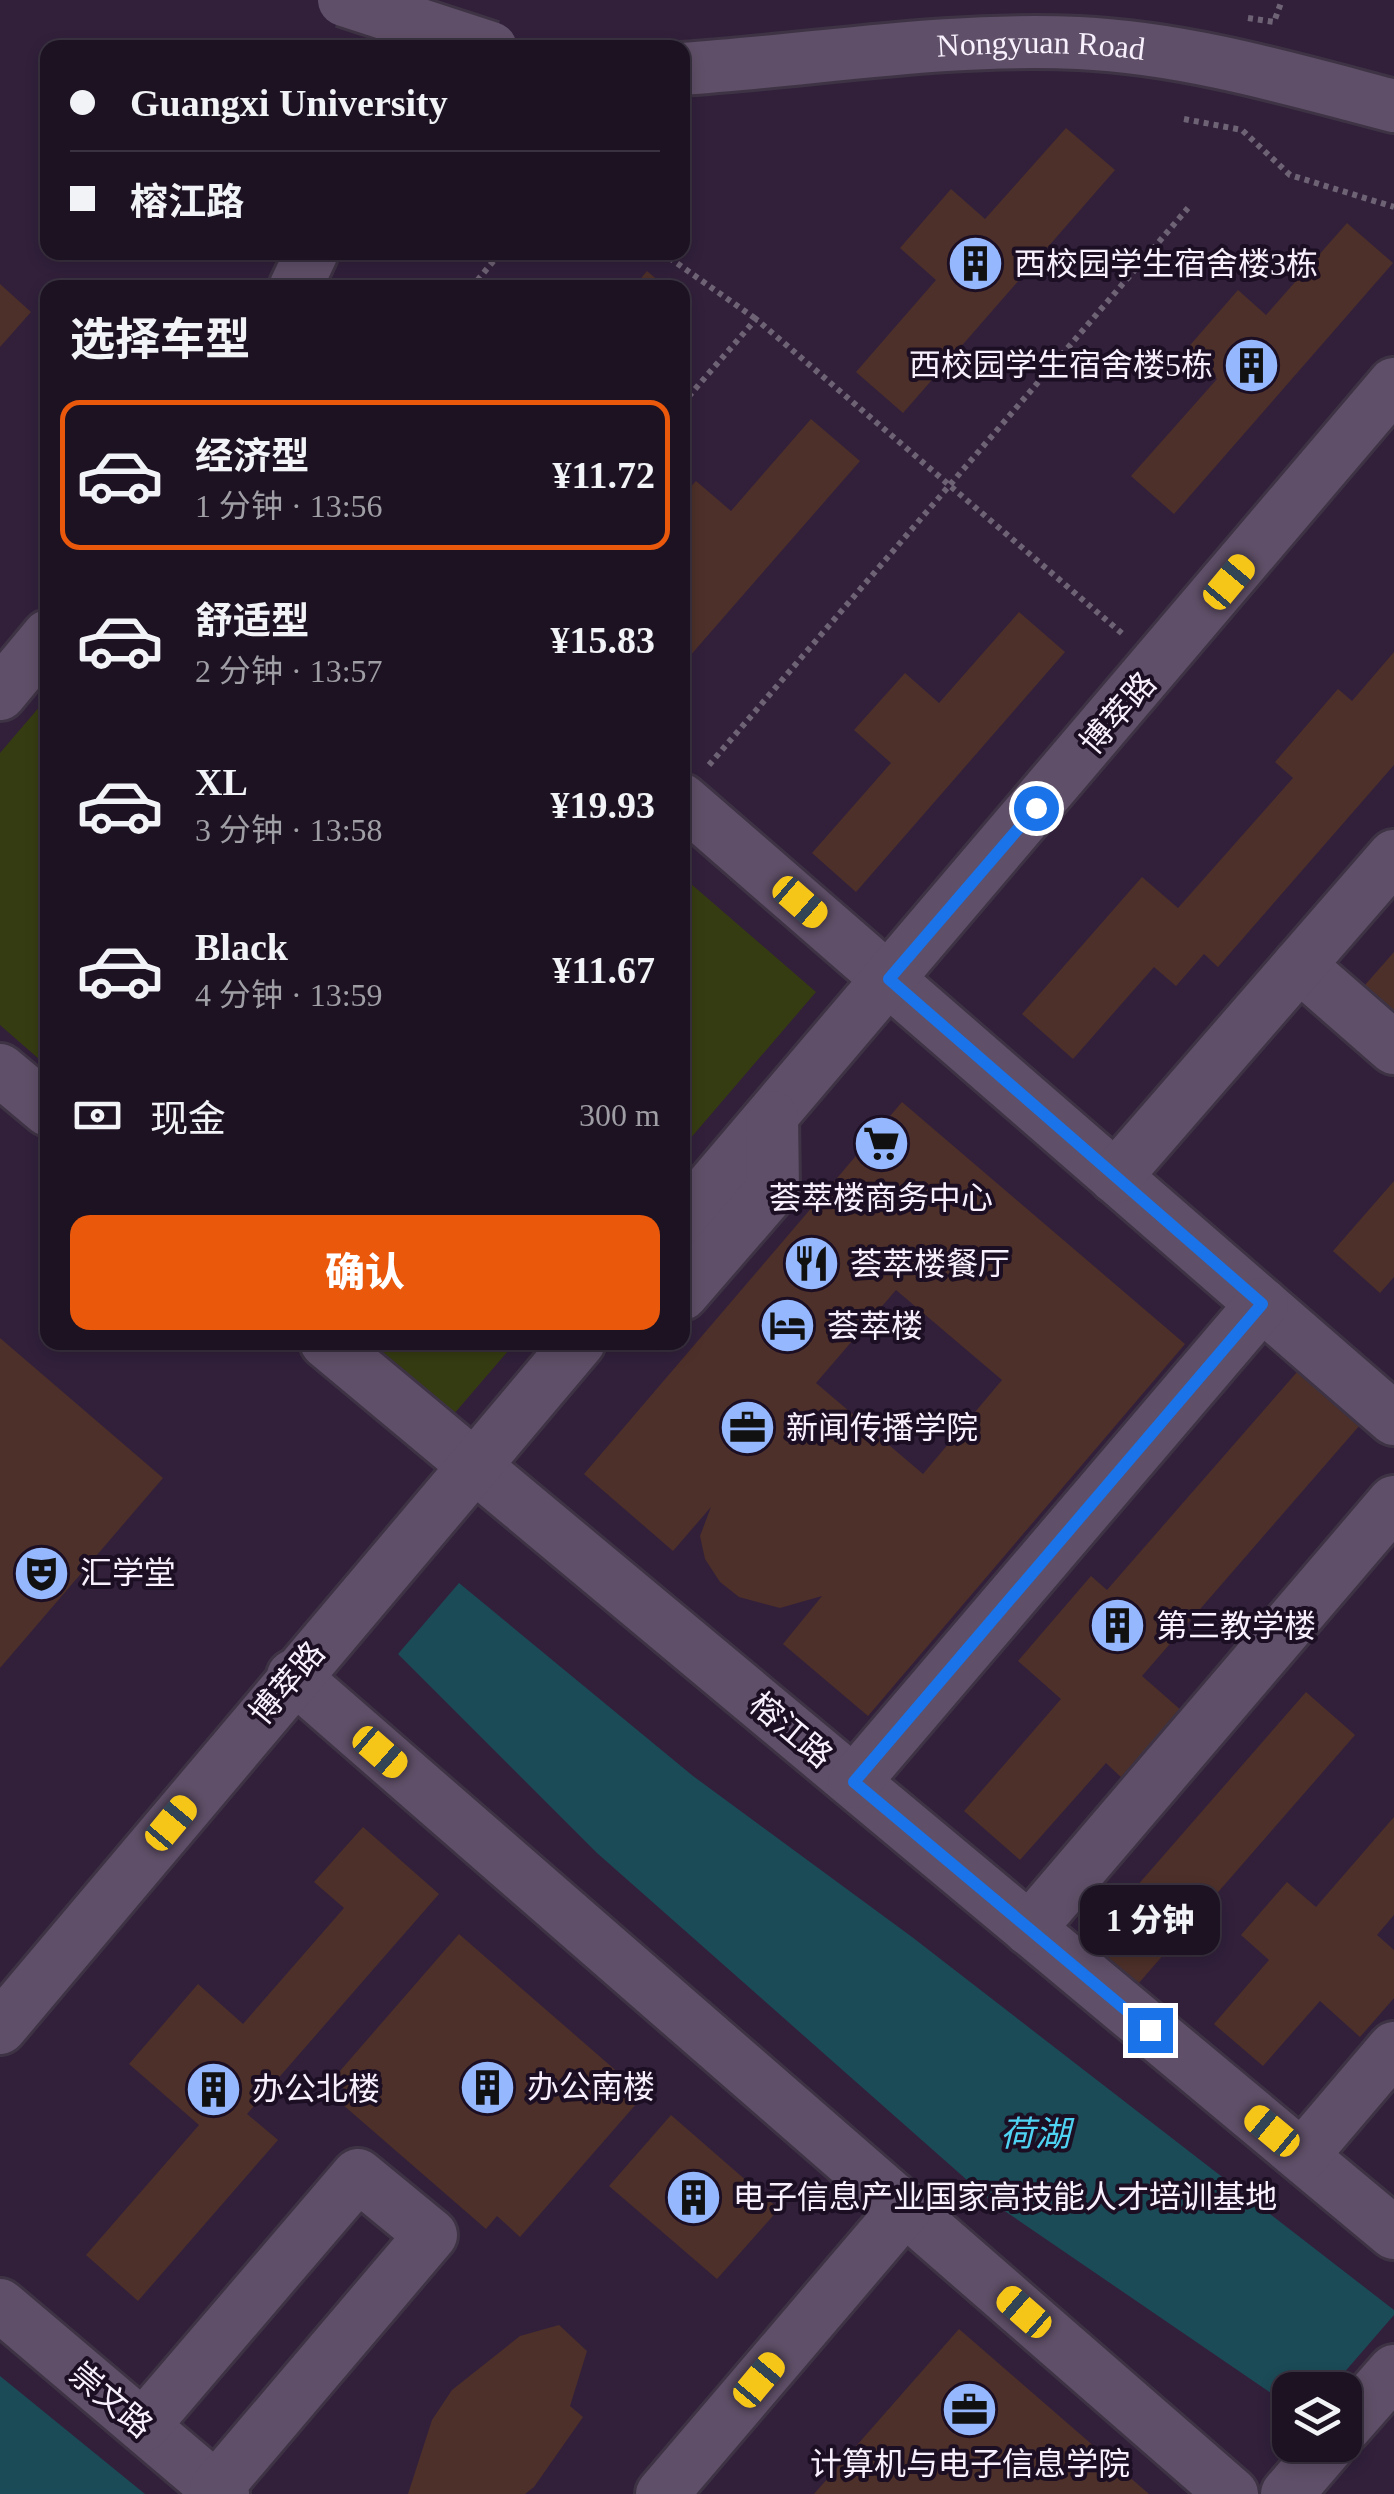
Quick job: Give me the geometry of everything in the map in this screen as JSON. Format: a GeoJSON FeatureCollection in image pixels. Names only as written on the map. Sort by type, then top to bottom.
{"type":"FeatureCollection","features":[{"type":"Feature","properties":{"kind":"street"},"geometry":{"type":"LineString","coordinates":[[344,0],[466,40]]}},
{"type":"Feature","properties":{"kind":"street"},"geometry":{"type":"LineString","coordinates":[[419,40],[438,0]]}},
{"type":"Feature","properties":{"kind":"street","name":"Nongyuan Road"},"geometry":{"type":"LineString","coordinates":[[690,68],[926,46],[1082,43],[1237,65],[1394,106]]}},
{"type":"Feature","properties":{"kind":"street","name":"博萃路"},"geometry":{"type":"LineString","coordinates":[[690,1212],[1159,666],[1394,384]]}},
{"type":"Feature","properties":{"kind":"street"},"geometry":{"type":"LineString","coordinates":[[0,694],[40,646]]}},
{"type":"Feature","properties":{"kind":"street"},"geometry":{"type":"LineString","coordinates":[[695,784],[889,979],[1262,1304],[1391,1410]]}},
{"type":"Feature","properties":{"kind":"street"},"geometry":{"type":"LineString","coordinates":[[1115,1177],[1394,856]]}},
{"type":"Feature","properties":{"kind":"street"},"geometry":{"type":"LineString","coordinates":[[1299,965],[1394,1048]]}},
{"type":"Feature","properties":{"kind":"street"},"geometry":{"type":"LineString","coordinates":[[0,1070],[40,1103]]}},
{"type":"Feature","properties":{"kind":"street"},"geometry":{"type":"LineString","coordinates":[[690,1285],[772,1189],[772,1116]]}},
{"type":"Feature","properties":{"kind":"street"},"geometry":{"type":"LineString","coordinates":[[854,1782],[1262,1304]]}},
{"type":"Feature","properties":{"kind":"street","name":"榕江路"},"geometry":{"type":"LineString","coordinates":[[336,1350],[1394,2233]]}},
{"type":"Feature","properties":{"kind":"street","name":"博萃路"},"geometry":{"type":"LineString","coordinates":[[0,2028],[293,1676],[572,1350]]}},
{"type":"Feature","properties":{"kind":"street"},"geometry":{"type":"LineString","coordinates":[[1029,1928],[1394,1502]]}},
{"type":"Feature","properties":{"kind":"street"},"geometry":{"type":"LineString","coordinates":[[293,1676],[1232,2494]]}},
{"type":"Feature","properties":{"kind":"street"},"geometry":{"type":"LineString","coordinates":[[1302,2156],[1394,2048]]}},
{"type":"Feature","properties":{"kind":"street"},"geometry":{"type":"LineString","coordinates":[[143,2426],[358,2175],[431,2235],[219,2491]]}},
{"type":"Feature","properties":{"kind":"street"},"geometry":{"type":"LineString","coordinates":[[662,2494],[905,2209]]}},
{"type":"Feature","properties":{"kind":"street","name":"崇文路"},"geometry":{"type":"LineString","coordinates":[[0,2305],[219,2491]]}},
{"type":"Feature","properties":{"kind":"street"},"geometry":{"type":"LineString","coordinates":[[1362,2408],[1394,2371]]}},
{"type":"Feature","properties":{"kind":"street"},"geometry":{"type":"LineString","coordinates":[[1287,2494],[1315,2462]]}},
{"type":"Feature","properties":{"kind":"path"},"geometry":{"type":"LineString","coordinates":[[1274,22],[1282,0]]}},
{"type":"Feature","properties":{"kind":"path"},"geometry":{"type":"LineString","coordinates":[[1184,119],[1242,130],[1290,174],[1394,207]]}},
{"type":"Feature","properties":{"kind":"path"},"geometry":{"type":"LineString","coordinates":[[695,784],[1188,208]]}},
{"type":"Feature","properties":{"kind":"path"},"geometry":{"type":"LineString","coordinates":[[477,280],[494,260]]}},
{"type":"Feature","properties":{"kind":"path"},"geometry":{"type":"LineString","coordinates":[[672,260],[756,319],[1159,666]]}},
{"type":"Feature","properties":{"kind":"path"},"geometry":{"type":"LineString","coordinates":[[690,395],[756,319]]}},
{"type":"Feature","properties":{"kind":"shaded area"},"geometry":{"type":"Polygon","coordinates":[[[0,0],[1394,0],[1394,2494],[0,2494],[0,0]]]}},
{"type":"Feature","properties":{"kind":"green space"},"geometry":{"type":"Polygon","coordinates":[[[40,706],[40,1060],[0,1025],[0,753],[40,706]]]}},
{"type":"Feature","properties":{"kind":"green space"},"geometry":{"type":"Polygon","coordinates":[[[690,883],[816,992],[690,1139],[690,883]]]}},
{"type":"Feature","properties":{"kind":"green space"},"geometry":{"type":"Polygon","coordinates":[[[376,1350],[509,1350],[453,1415],[376,1350]]]}},
{"type":"Feature","properties":{"kind":"water","name":"荷湖"},"geometry":{"type":"Polygon","coordinates":[[[459,1583],[693,1776],[912,1937],[1394,2310],[1394,2315],[1345,2372],[1272,2372],[1272,2394],[993,2203],[597,1853],[398,1654],[459,1583]]]}},
{"type":"Feature","properties":{"kind":"water"},"geometry":{"type":"Polygon","coordinates":[[[0,2376],[145,2494],[0,2494],[0,2376]]]}},
{"type":"Feature","properties":{"kind":"building","name":"西校园学生宿舍楼3栋"},"geometry":{"type":"Polygon","coordinates":[[[1066,128],[1115,170],[903,413],[856,372],[936,280],[900,248],[951,189],[985,219],[1066,128]]]}},
{"type":"Feature","properties":{"kind":"building","name":"西校园学生宿舍楼5栋"},"geometry":{"type":"Polygon","coordinates":[[[1347,223],[1393,263],[1174,514],[1131,476],[1217,379],[1185,351],[1238,290],[1266,315],[1347,223]]]}},
{"type":"Feature","properties":{"kind":"building"},"geometry":{"type":"Polygon","coordinates":[[[647,271],[658,280],[640,280],[647,271]]]}},
{"type":"Feature","properties":{"kind":"building"},"geometry":{"type":"Polygon","coordinates":[[[0,284],[31,312],[0,347],[0,284]]]}},
{"type":"Feature","properties":{"kind":"building"},"geometry":{"type":"Polygon","coordinates":[[[811,419],[860,461],[690,656],[690,487],[696,481],[731,511],[811,419]]]}},
{"type":"Feature","properties":{"kind":"building"},"geometry":{"type":"Polygon","coordinates":[[[1019,612],[1065,652],[856,892],[812,853],[891,763],[854,730],[905,673],[939,703],[1019,612]]]}},
{"type":"Feature","properties":{"kind":"building"},"geometry":{"type":"Polygon","coordinates":[[[1394,652],[1394,765],[1218,967],[1204,954],[1176,986],[1154,967],[1073,1059],[1022,1014],[1142,877],[1178,908],[1293,778],[1275,762],[1338,689],[1352,701],[1394,652]]]}},
{"type":"Feature","properties":{"kind":"building"},"geometry":{"type":"Polygon","coordinates":[[[1394,952],[1394,1011],[1391,1008],[1378,1023],[1340,990],[1353,975],[1365,985],[1394,952]]]}},
{"type":"Feature","properties":{"kind":"building","name":"新闻传播学院"},"geometry":{"type":"Polygon","coordinates":[[[902,1102],[1185,1344],[868,1716],[783,1644],[822,1596],[780,1608],[739,1597],[720,1582],[705,1559],[700,1536],[711,1507],[673,1551],[584,1474],[902,1102]],[[896,1290],[816,1383],[923,1474],[1002,1380],[896,1290]]]}},
{"type":"Feature","properties":{"kind":"building"},"geometry":{"type":"Polygon","coordinates":[[[1394,1181],[1394,1277],[1380,1293],[1333,1251],[1394,1181]]]}},
{"type":"Feature","properties":{"kind":"building","name":"汇学堂"},"geometry":{"type":"Polygon","coordinates":[[[0,1338],[163,1478],[0,1668],[0,1338]]]}},
{"type":"Feature","properties":{"kind":"building","name":"第三教学楼"},"geometry":{"type":"Polygon","coordinates":[[[1304,1364],[1366,1418],[1142,1676],[1182,1711],[1123,1779],[1106,1763],[1020,1860],[964,1811],[1061,1699],[1018,1661],[1091,1576],[1107,1590],[1304,1364]]]}},
{"type":"Feature","properties":{"kind":"building"},"geometry":{"type":"Polygon","coordinates":[[[1306,1692],[1355,1735],[1138,1984],[1089,1941],[1306,1692]]]}},
{"type":"Feature","properties":{"kind":"building"},"geometry":{"type":"Polygon","coordinates":[[[1394,1817],[1394,1915],[1377,1935],[1394,1950],[1394,1998],[1360,2037],[1320,2001],[1263,2066],[1214,2024],[1269,1960],[1241,1935],[1287,1882],[1316,1907],[1394,1817]]]}},
{"type":"Feature","properties":{"kind":"building","name":"办公北楼"},"geometry":{"type":"Polygon","coordinates":[[[363,1827],[439,1894],[247,2114],[278,2140],[138,2301],[86,2255],[199,2125],[129,2064],[198,1984],[243,2024],[344,1908],[314,1882],[363,1827]]]}},
{"type":"Feature","properties":{"kind":"building","name":"办公南楼"},"geometry":{"type":"Polygon","coordinates":[[[459,1934],[644,2095],[520,2237],[497,2216],[486,2229],[342,2104],[351,2095],[333,2079],[459,1934]]]}},
{"type":"Feature","properties":{"kind":"building","name":"电子信息产业国家高技能人才培训基地"},"geometry":{"type":"Polygon","coordinates":[[[671,2115],[779,2209],[717,2279],[609,2186],[671,2115]]]}},
{"type":"Feature","properties":{"kind":"building"},"geometry":{"type":"Polygon","coordinates":[[[559,2325],[587,2351],[570,2406],[583,2417],[534,2487],[525,2494],[408,2494],[432,2420],[452,2390],[520,2336],[559,2325]]]}},
{"type":"Feature","properties":{"kind":"building","name":"计算机与电子信息学院"},"geometry":{"type":"Polygon","coordinates":[[[959,2329],[1149,2494],[814,2494],[959,2329]]]}},
{"type":"Feature","properties":{"kind":"place","name":"西校园学生宿舍楼3栋"},"geometry":{"type":"Point","coordinates":[975,264]}},
{"type":"Feature","properties":{"kind":"place","name":"西校园学生宿舍楼5栋"},"geometry":{"type":"Point","coordinates":[1252,365]}},
{"type":"Feature","properties":{"kind":"place","name":"荟萃楼商务中心"},"geometry":{"type":"Point","coordinates":[881,1144]}},
{"type":"Feature","properties":{"kind":"place","name":"荟萃楼餐厅"},"geometry":{"type":"Point","coordinates":[811,1264]}},
{"type":"Feature","properties":{"kind":"place","name":"荟萃楼"},"geometry":{"type":"Point","coordinates":[788,1326]}},
{"type":"Feature","properties":{"kind":"place","name":"新闻传播学院"},"geometry":{"type":"Point","coordinates":[747,1428]}},
{"type":"Feature","properties":{"kind":"place","name":"汇学堂"},"geometry":{"type":"Point","coordinates":[41,1573]}},
{"type":"Feature","properties":{"kind":"place","name":"第三教学楼"},"geometry":{"type":"Point","coordinates":[1117,1626]}},
{"type":"Feature","properties":{"kind":"place","name":"办公南楼"},"geometry":{"type":"Point","coordinates":[488,2087]}},
{"type":"Feature","properties":{"kind":"place","name":"办公北楼"},"geometry":{"type":"Point","coordinates":[213,2089]}},
{"type":"Feature","properties":{"kind":"place","name":"电子信息产业国家高技能人才培训基地"},"geometry":{"type":"Point","coordinates":[694,2197]}},
{"type":"Feature","properties":{"kind":"place","name":"计算机与电子信息学院"},"geometry":{"type":"Point","coordinates":[970,2410]}},
{"type":"Feature","properties":{"kind":"route"},"geometry":{"type":"LineString","coordinates":[[1036,808],[889,979],[1262,1304],[854,1782],[1150,2030]]}}]}
